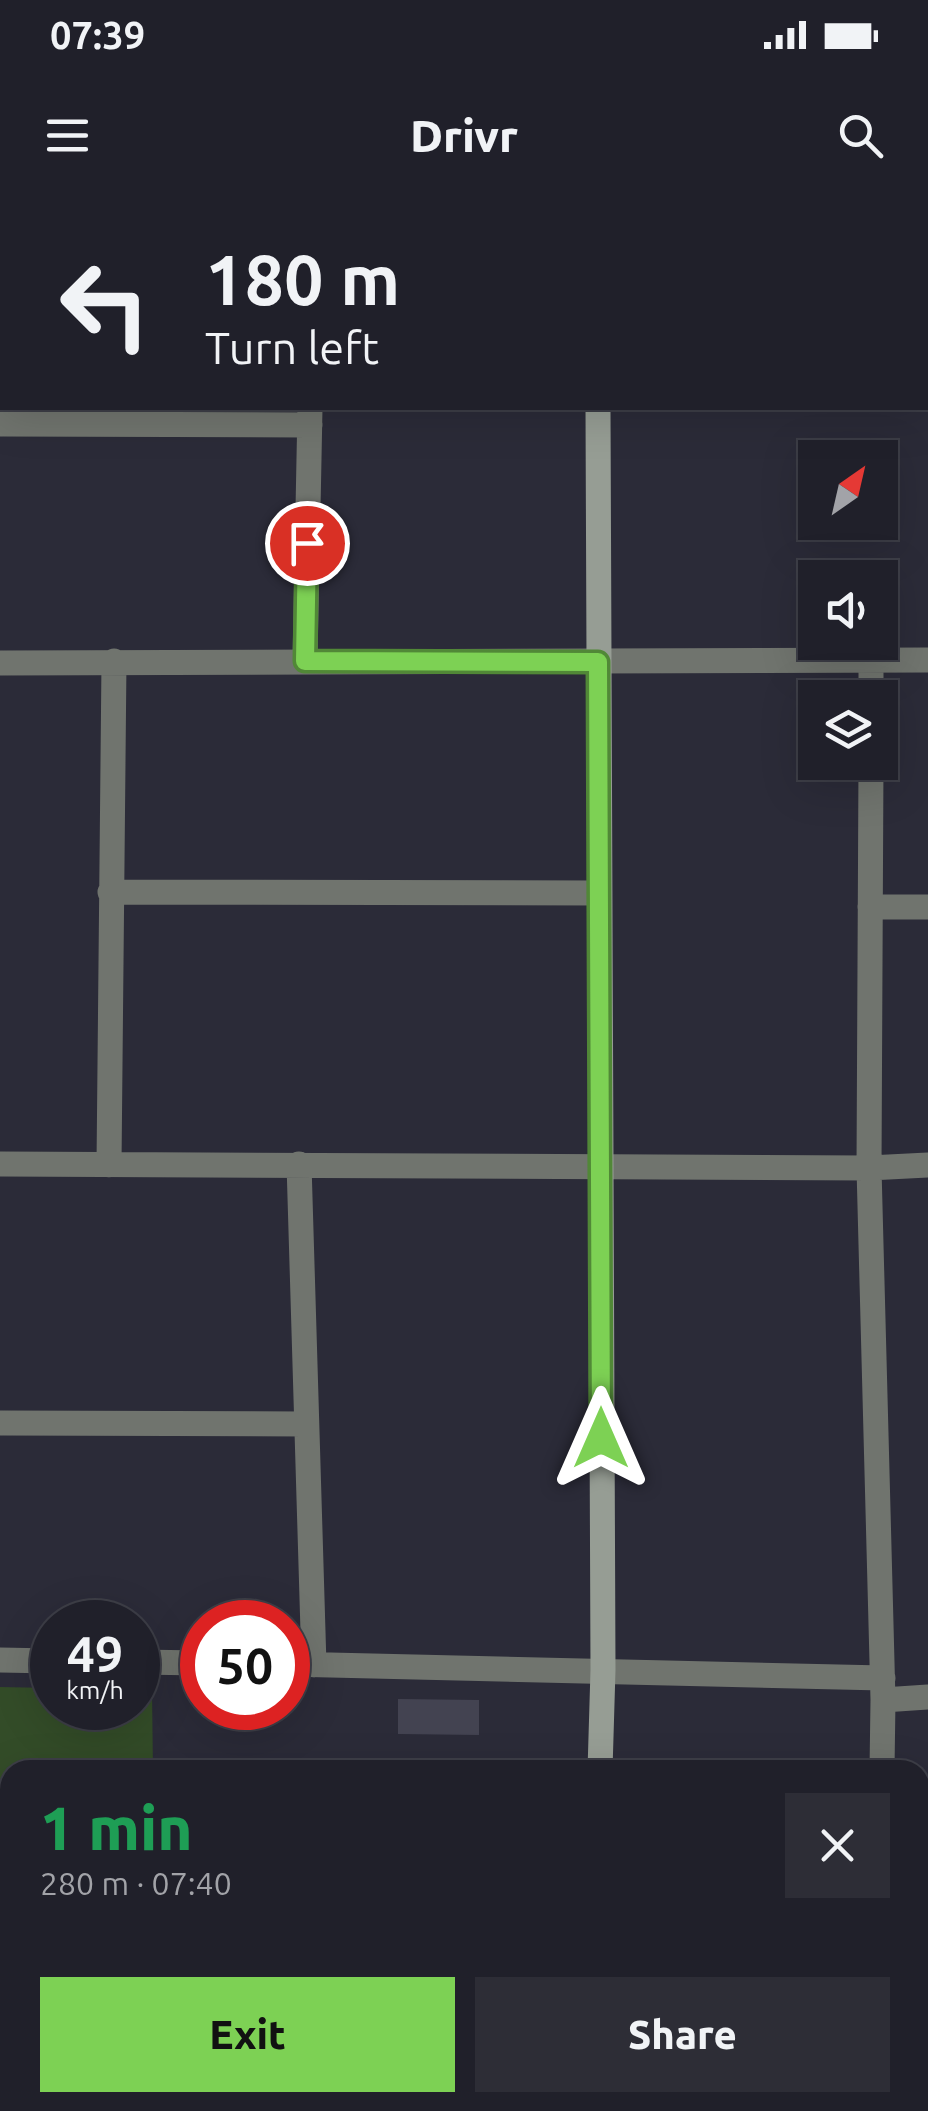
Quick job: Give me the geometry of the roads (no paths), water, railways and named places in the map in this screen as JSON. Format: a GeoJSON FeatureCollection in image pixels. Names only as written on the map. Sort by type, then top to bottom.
{"type":"FeatureCollection","features":[{"type":"Feature","properties":{"kind":"main road"},"geometry":{"type":"LineString","coordinates":[[598,410],[600,1760]]}},
{"type":"Feature","properties":{"kind":"street"},"geometry":{"type":"LineString","coordinates":[[0,424],[65,415],[310,416],[305,661]]}},
{"type":"Feature","properties":{"kind":"street"},"geometry":{"type":"LineString","coordinates":[[0,663],[871,660],[871,680]]}},
{"type":"Feature","properties":{"kind":"street"},"geometry":{"type":"LineString","coordinates":[[898,660],[928,660]]}},
{"type":"Feature","properties":{"kind":"street"},"geometry":{"type":"LineString","coordinates":[[109,1165],[114,661]]}},
{"type":"Feature","properties":{"kind":"street"},"geometry":{"type":"LineString","coordinates":[[871,780],[870,1168],[882,1760]]}},
{"type":"Feature","properties":{"kind":"street"},"geometry":{"type":"LineString","coordinates":[[110,892],[598,893]]}},
{"type":"Feature","properties":{"kind":"street"},"geometry":{"type":"LineString","coordinates":[[870,907],[928,907]]}},
{"type":"Feature","properties":{"kind":"street"},"geometry":{"type":"LineString","coordinates":[[0,1164],[598,1168],[870,1168],[928,1164]]}},
{"type":"Feature","properties":{"kind":"street"},"geometry":{"type":"LineString","coordinates":[[299,1164],[314,1665]]}},
{"type":"Feature","properties":{"kind":"street"},"geometry":{"type":"LineString","coordinates":[[0,1423],[305,1424]]}},
{"type":"Feature","properties":{"kind":"street"},"geometry":{"type":"LineString","coordinates":[[0,1660],[30,1661]]}},
{"type":"Feature","properties":{"kind":"street"},"geometry":{"type":"LineString","coordinates":[[310,1665],[603,1670],[883,1689],[928,1698]]}}]}
